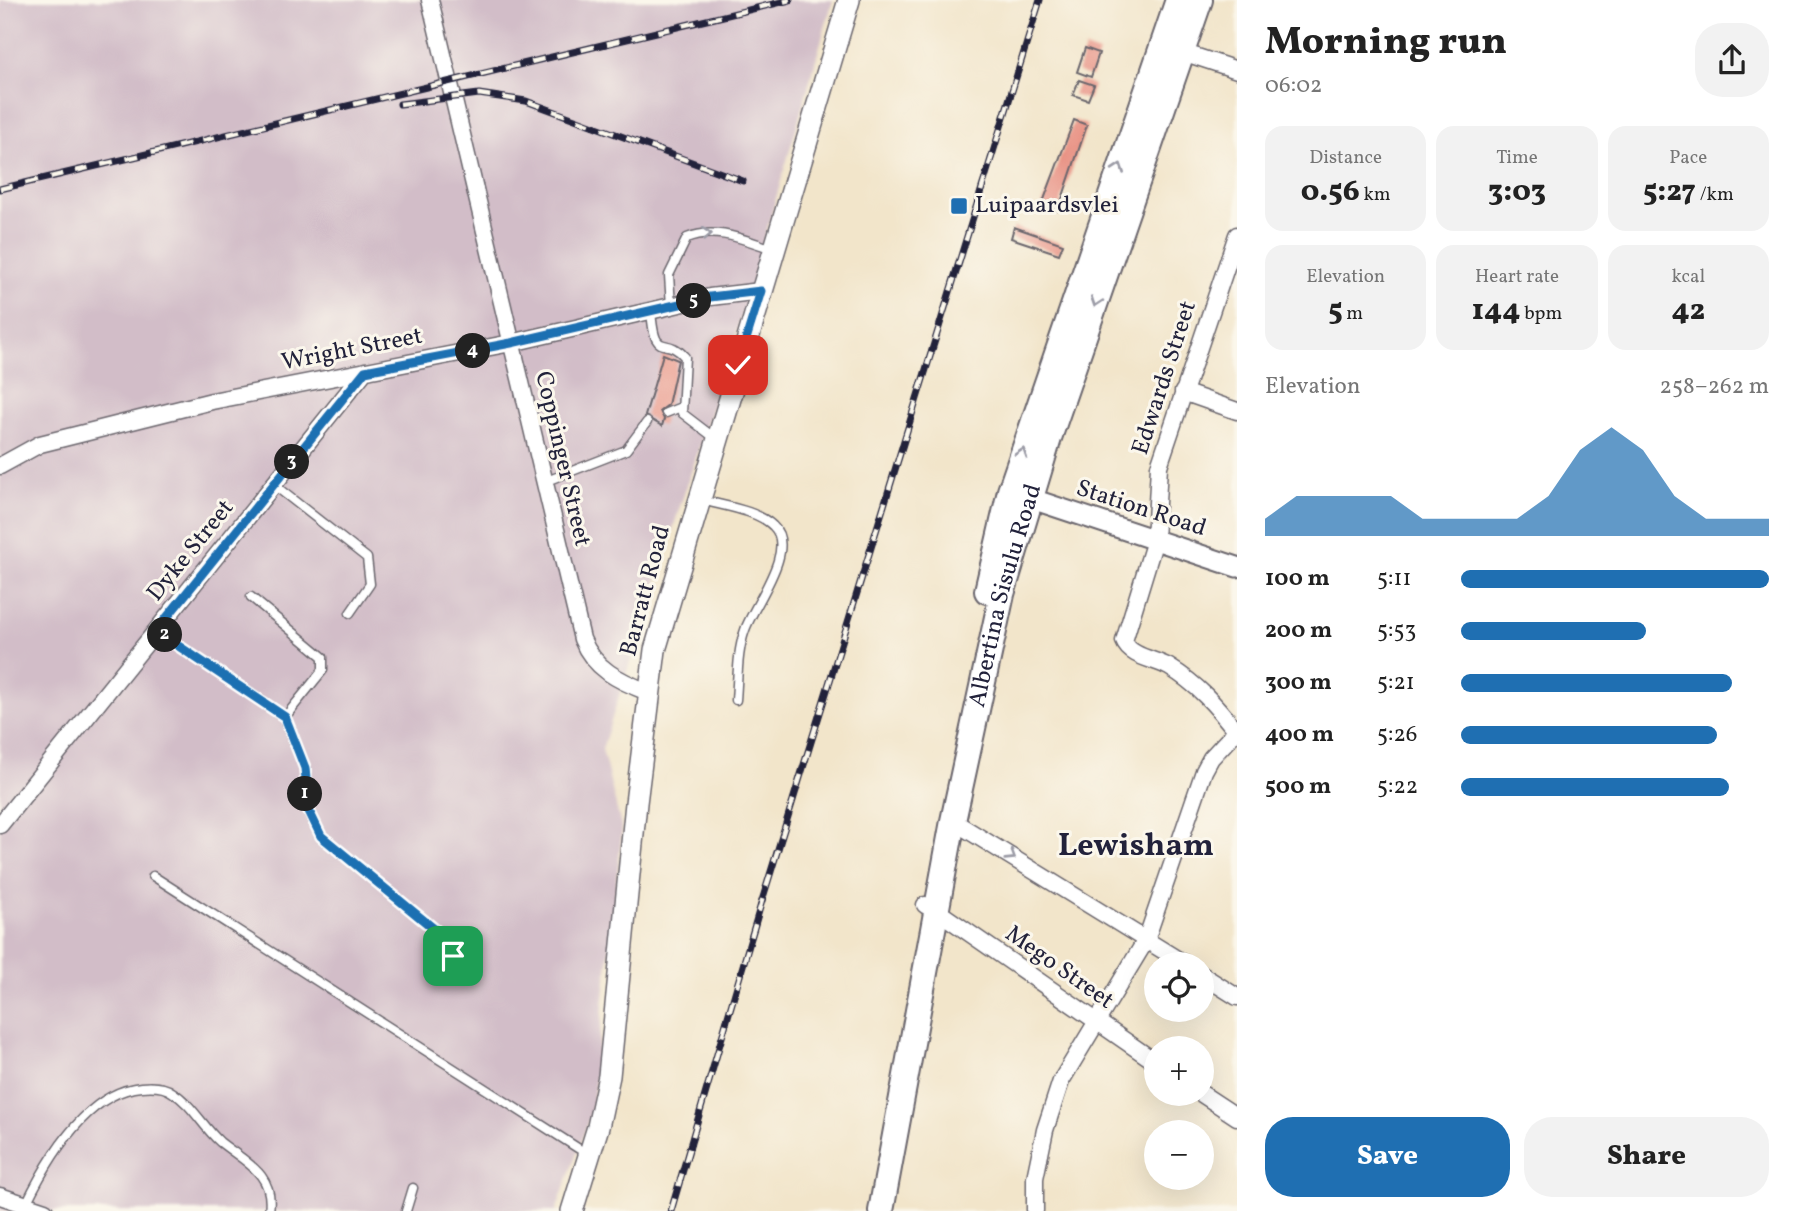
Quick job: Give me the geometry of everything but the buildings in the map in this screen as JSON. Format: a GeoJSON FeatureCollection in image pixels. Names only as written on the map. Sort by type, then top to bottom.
{"type":"FeatureCollection","features":[{"type":"Feature","properties":{"kind":"main road","name":"Barratt Road"},"geometry":{"type":"LineString","coordinates":[[572,1211],[609,1076],[648,692],[662,620],[849,0]]}},
{"type":"Feature","properties":{"kind":"main road","name":"Albertina Sisulu Road"},"geometry":{"type":"LineString","coordinates":[[881,1211],[930,907],[946,788],[1020,495],[1171,48],[1178,0]]}},
{"type":"Feature","properties":{"kind":"main road","name":"Albertina Sisulu Road"},"geometry":{"type":"LineString","coordinates":[[1171,48],[1199,0]]}},
{"type":"Feature","properties":{"kind":"main road","name":"Albertina Sisulu Road"},"geometry":{"type":"LineString","coordinates":[[869,1211],[930,907],[953,821],[1002,594],[1020,495]]}},
{"type":"Feature","properties":{"kind":"street","name":"Coppinger Street"},"geometry":{"type":"LineString","coordinates":[[430,0],[585,647],[609,674],[648,692]]}},
{"type":"Feature","properties":{"kind":"street"},"geometry":{"type":"LineString","coordinates":[[1171,48],[1237,70]]}},
{"type":"Feature","properties":{"kind":"street","name":"Edwards Street"},"geometry":{"type":"LineString","coordinates":[[1236,731],[1215,703],[1185,677],[1126,648],[1125,629],[1155,540],[1159,466],[1237,234]]}},
{"type":"Feature","properties":{"kind":"street","name":"Wright Street"},"geometry":{"type":"LineString","coordinates":[[0,466],[40,444],[212,401],[511,343],[651,310],[761,291]]}},
{"type":"Feature","properties":{"kind":"street","name":"Dyke Street"},"geometry":{"type":"LineString","coordinates":[[0,825],[365,371]]}},
{"type":"Feature","properties":{"kind":"street"},"geometry":{"type":"LineString","coordinates":[[1183,392],[1237,411]]}},
{"type":"Feature","properties":{"kind":"street","name":"Station Road"},"geometry":{"type":"LineString","coordinates":[[1020,495],[1237,567]]}},
{"type":"Feature","properties":{"kind":"street"},"geometry":{"type":"LineString","coordinates":[[1035,1211],[1035,1178],[1053,1105],[1073,1056],[1097,1022],[1146,940],[1204,771],[1211,758],[1236,731]]}},
{"type":"Feature","properties":{"kind":"street"},"geometry":{"type":"LineString","coordinates":[[953,821],[1166,952]]}},
{"type":"Feature","properties":{"kind":"street","name":"Mego Street"},"geometry":{"type":"LineString","coordinates":[[930,907],[1144,1054]]}},
{"type":"Feature","properties":{"kind":"street"},"geometry":{"type":"LineString","coordinates":[[1214,983],[1237,997]]}},
{"type":"Feature","properties":{"kind":"street"},"geometry":{"type":"LineString","coordinates":[[1214,1102],[1237,1117]]}},
{"type":"Feature","properties":{"kind":"street"},"geometry":{"type":"LineString","coordinates":[[0,1196],[23,1208],[45,1211]]}},
{"type":"Feature","properties":{"kind":"lane"},"geometry":{"type":"LineString","coordinates":[[671,306],[669,275],[687,238],[700,232],[715,233],[774,249]]}},
{"type":"Feature","properties":{"kind":"lane"},"geometry":{"type":"LineString","coordinates":[[651,310],[656,341],[660,346],[677,350],[685,357],[681,407],[686,418],[716,439]]}},
{"type":"Feature","properties":{"kind":"lane"},"geometry":{"type":"LineString","coordinates":[[666,414],[681,407]]}},
{"type":"Feature","properties":{"kind":"lane"},"geometry":{"type":"LineString","coordinates":[[544,482],[626,450],[647,422]]}},
{"type":"Feature","properties":{"kind":"lane"},"geometry":{"type":"LineString","coordinates":[[274,485],[367,558],[370,584],[349,613]]}},
{"type":"Feature","properties":{"kind":"lane"},"geometry":{"type":"LineString","coordinates":[[699,499],[768,522],[780,536],[782,551],[745,629],[739,652],[736,700]]}},
{"type":"Feature","properties":{"kind":"lane"},"geometry":{"type":"LineString","coordinates":[[251,597],[323,657],[325,662],[323,670],[285,717]]}},
{"type":"Feature","properties":{"kind":"lane"},"geometry":{"type":"LineString","coordinates":[[156,631],[285,717],[305,768],[309,811],[321,836],[450,942],[454,966],[450,979]]}},
{"type":"Feature","properties":{"kind":"lane"},"geometry":{"type":"LineString","coordinates":[[153,876],[589,1155]]}},
{"type":"Feature","properties":{"kind":"lane"},"geometry":{"type":"LineString","coordinates":[[23,1208],[60,1143],[100,1104],[128,1088],[150,1086],[173,1092],[219,1141],[258,1170],[269,1187],[269,1211]]}},
{"type":"Feature","properties":{"kind":"lane"},"geometry":{"type":"LineString","coordinates":[[406,1211],[413,1188]]}},
{"type":"Feature","properties":{"kind":"shaded area"},"geometry":{"type":"Polygon","coordinates":[[[0,0],[833,0],[749,292],[602,749],[622,830],[592,1110],[556,1211],[0,1211],[0,0]]]}},
{"type":"Feature","properties":{"kind":"railway"},"geometry":{"type":"LineString","coordinates":[[0,189],[790,0]]}},
{"type":"Feature","properties":{"kind":"railway"},"geometry":{"type":"LineString","coordinates":[[671,1211],[761,904],[1040,0]]}},
{"type":"Feature","properties":{"kind":"railway"},"geometry":{"type":"LineString","coordinates":[[400,104],[479,94],[526,101],[743,181]]}},
{"type":"Feature","properties":{"kind":"place","name":"Luipaardsvlei"},"geometry":{"type":"Point","coordinates":[959,206]}},
{"type":"Feature","properties":{"kind":"district","name":"Lewisham"},"geometry":{"type":"Point","coordinates":[1136,847]}},
{"type":"Feature","properties":{"kind":"route"},"geometry":{"type":"LineString","coordinates":[[453,956],[450,942],[321,836],[309,811],[305,791],[305,768],[285,717],[173,639],[156,631],[365,371],[511,343],[710,297],[761,291],[738,365]]}}]}
